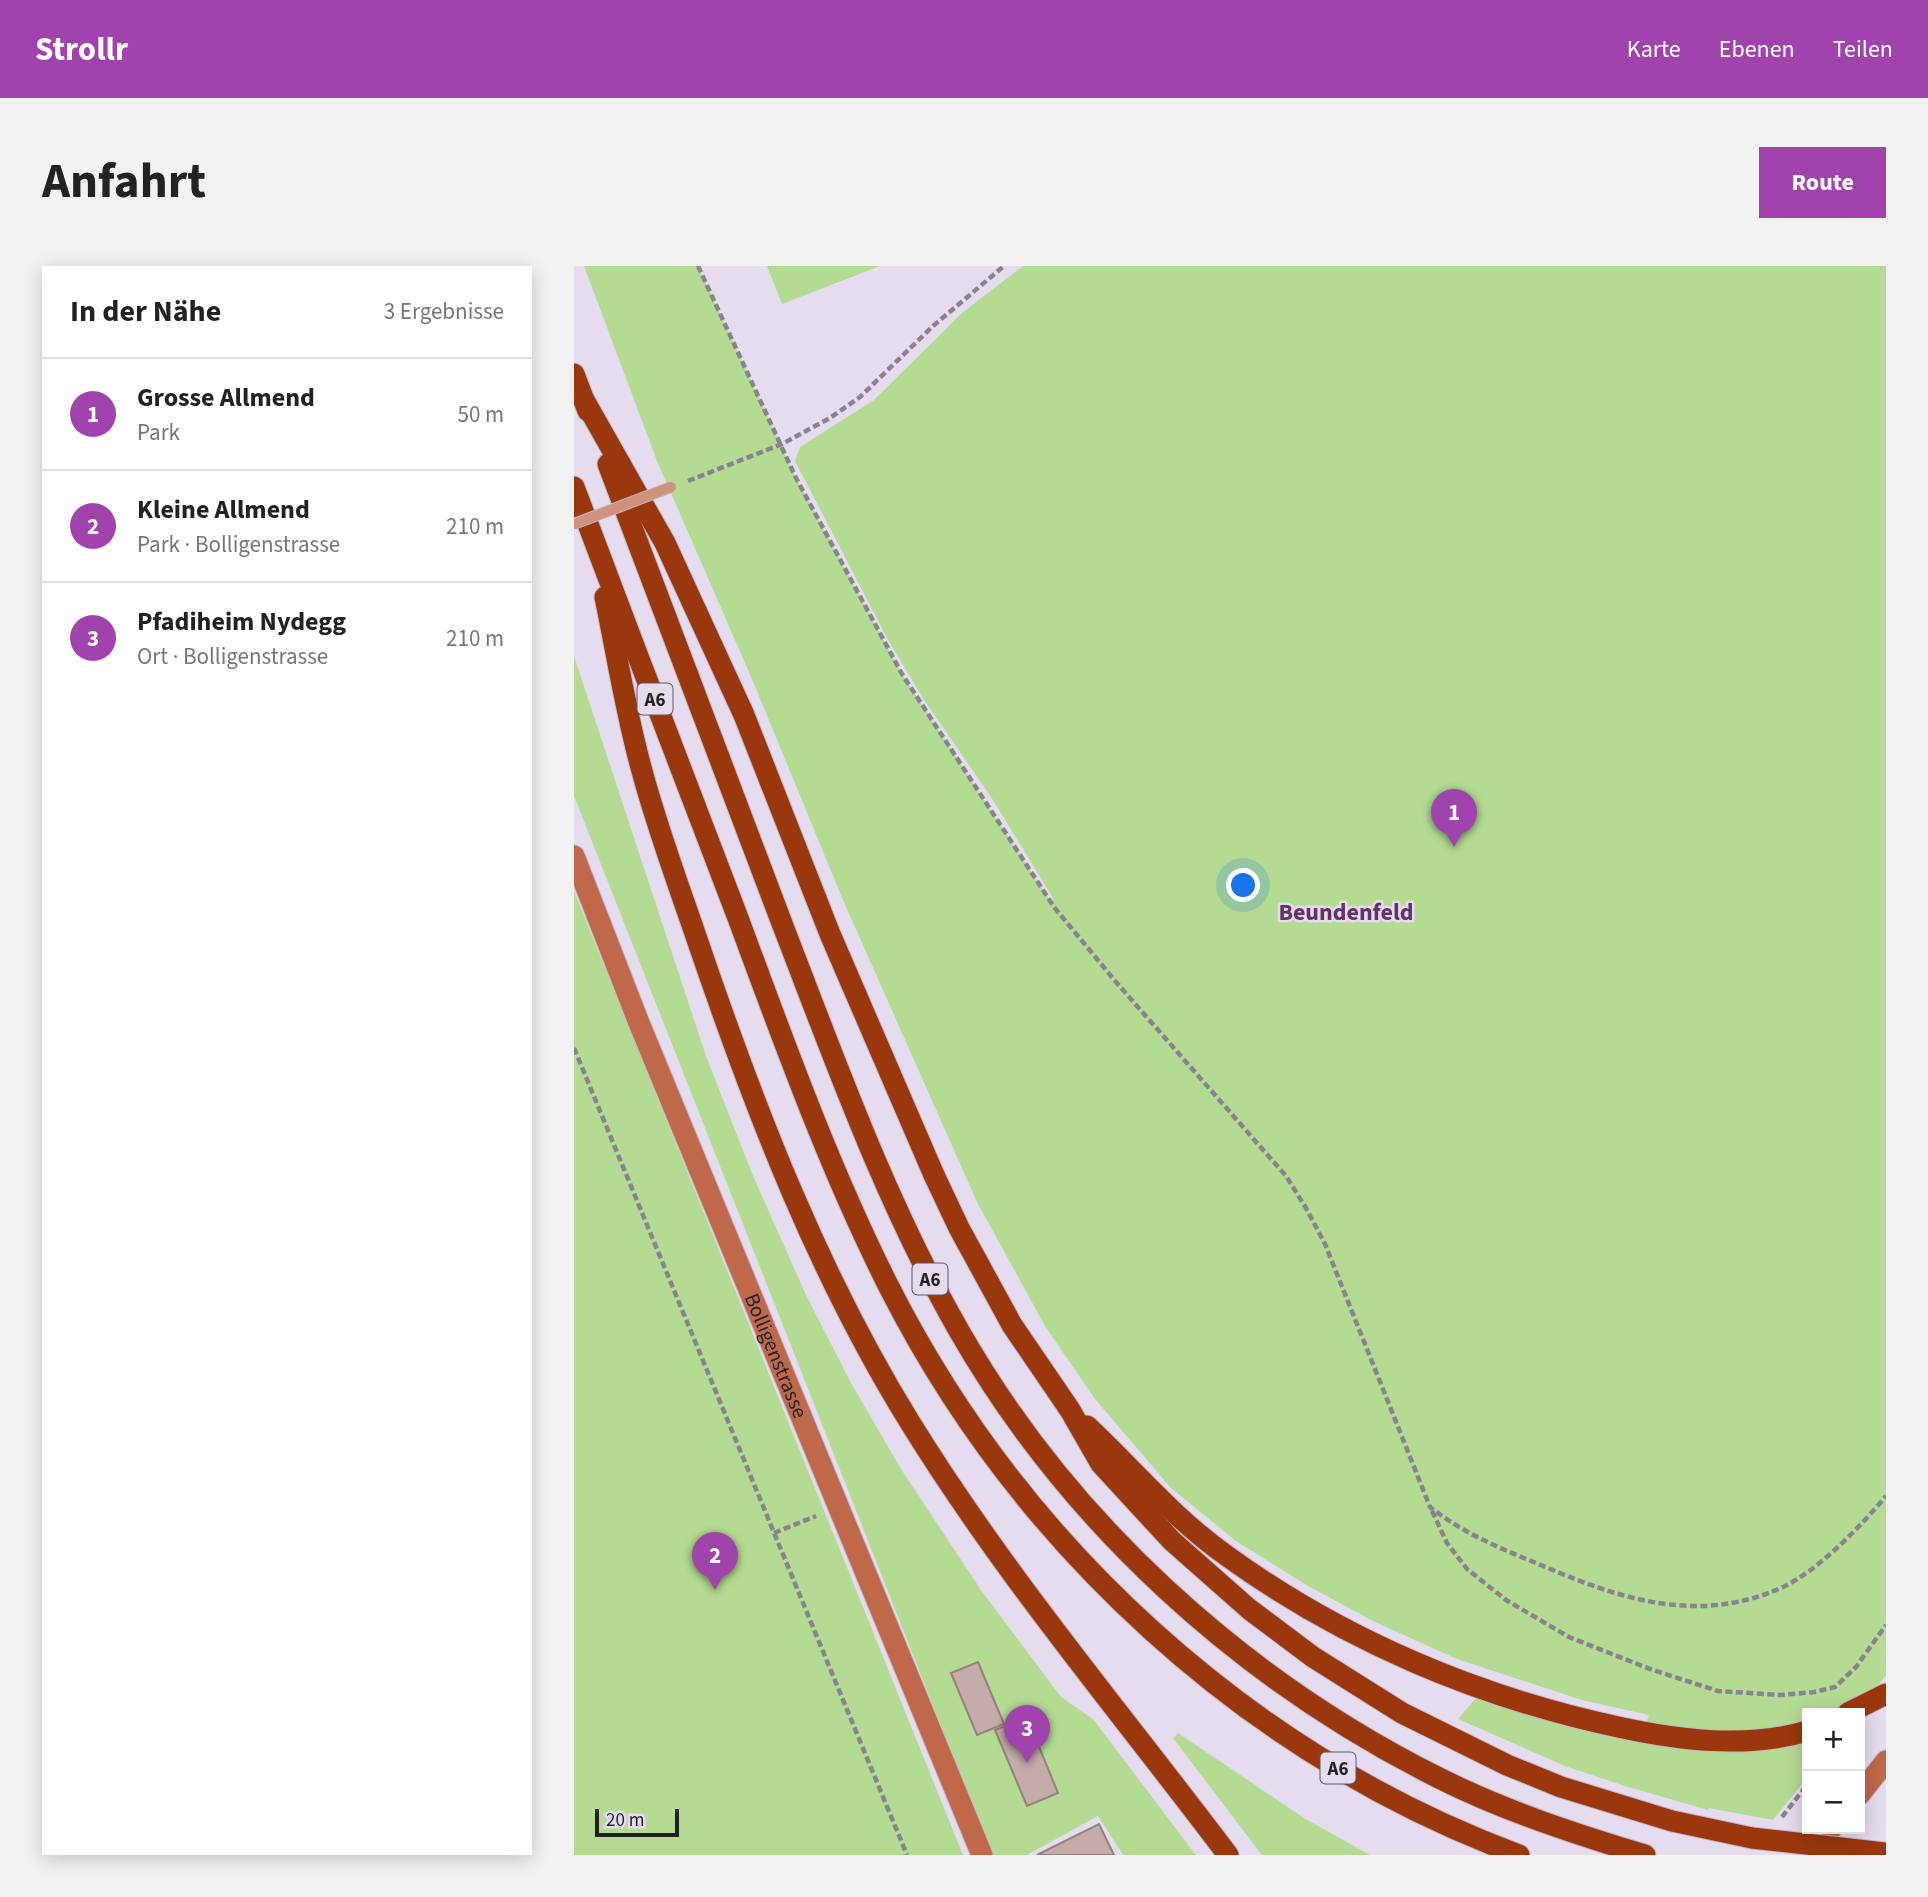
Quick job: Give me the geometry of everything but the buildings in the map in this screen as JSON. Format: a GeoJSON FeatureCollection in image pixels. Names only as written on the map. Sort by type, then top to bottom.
{"type":"FeatureCollection","features":[{"type":"Feature","properties":{"kind":"highway","name":"A6"},"geometry":{"type":"LineString","coordinates":[[574,374],[836,1065],[893,1203],[960,1332],[999,1395],[1042,1454],[1140,1566],[1198,1619],[1251,1661],[1376,1744],[1441,1779],[1511,1810],[1586,1838],[1645,1855]]}},
{"type":"Feature","properties":{"kind":"highway"},"geometry":{"type":"LineString","coordinates":[[584,400],[665,543],[744,715],[830,934],[954,1217],[1012,1325],[1070,1410],[1101,1464],[1172,1541],[1249,1609],[1356,1686],[1453,1740],[1561,1787],[1672,1821],[1752,1838],[1886,1853]]}},
{"type":"Feature","properties":{"kind":"highway","name":"A6"},"geometry":{"type":"LineString","coordinates":[[574,488],[582,527],[827,1150],[890,1288],[926,1354],[966,1418],[1011,1480],[1113,1595],[1174,1651],[1228,1694],[1356,1779],[1422,1814],[1519,1855]]}},
{"type":"Feature","properties":{"kind":"highway"},"geometry":{"type":"LineString","coordinates":[[582,527],[646,783],[753,1095],[834,1286],[883,1378],[963,1505],[1056,1632],[1228,1855]]}},
{"type":"Feature","properties":{"kind":"highway"},"geometry":{"type":"LineString","coordinates":[[1070,1410],[1165,1506],[1226,1555],[1313,1612],[1429,1669],[1527,1704],[1643,1732],[1696,1739],[1735,1740],[1783,1737],[1802,1732]]}},
{"type":"Feature","properties":{"kind":"highway"},"geometry":{"type":"LineString","coordinates":[[1858,1708],[1886,1694]]}},
{"type":"Feature","properties":{"kind":"main road","name":"Bolligenstrasse"},"geometry":{"type":"LineString","coordinates":[[574,856],[639,1023],[982,1855]]}},
{"type":"Feature","properties":{"kind":"main road"},"geometry":{"type":"LineString","coordinates":[[1865,1788],[1886,1762]]}},
{"type":"Feature","properties":{"kind":"main road"},"geometry":{"type":"LineString","coordinates":[[1811,1855],[1827,1834]]}},
{"type":"Feature","properties":{"kind":"lane"},"geometry":{"type":"LineString","coordinates":[[582,527],[671,487]]}},
{"type":"Feature","properties":{"kind":"path"},"geometry":{"type":"LineString","coordinates":[[698,266],[796,478],[902,674],[1054,907],[1116,982],[1261,1146],[1286,1176],[1307,1208],[1361,1331],[1430,1507],[1447,1543],[1467,1569],[1506,1601],[1569,1637],[1650,1669],[1718,1691],[1781,1695],[1835,1687],[1856,1667],[1886,1625]]}},
{"type":"Feature","properties":{"kind":"path"},"geometry":{"type":"LineString","coordinates":[[671,487],[782,444],[830,418],[860,397],[933,326],[1004,266]]}},
{"type":"Feature","properties":{"kind":"path"},"geometry":{"type":"LineString","coordinates":[[574,1048],[907,1855]]}},
{"type":"Feature","properties":{"kind":"path"},"geometry":{"type":"LineString","coordinates":[[1430,1507],[1447,1521],[1488,1542],[1583,1583],[1645,1602],[1688,1608],[1737,1602],[1784,1586],[1823,1560],[1886,1496]]}},
{"type":"Feature","properties":{"kind":"path"},"geometry":{"type":"LineString","coordinates":[[774,1533],[839,1506]]}},
{"type":"Feature","properties":{"kind":"green space"},"geometry":{"type":"Polygon","coordinates":[[[584,266],[698,266],[796,478],[902,674],[1053,905],[1053,898],[991,797],[922,697],[887,638],[795,461],[800,447],[874,400],[963,312],[1023,266],[1886,266],[1886,1675],[1861,1708],[1802,1708],[1802,1784],[1773,1820],[1709,1808],[1708,1810],[1625,1786],[1565,1766],[1458,1719],[1477,1697],[1640,1740],[1649,1715],[1582,1700],[1457,1659],[1375,1622],[1308,1586],[1236,1541],[1171,1488],[1095,1399],[1045,1326],[977,1202],[843,900],[752,679],[657,461],[584,266]]]}},
{"type":"Feature","properties":{"kind":"green space"},"geometry":{"type":"Polygon","coordinates":[[[767,266],[880,266],[782,304],[767,266]]]}},
{"type":"Feature","properties":{"kind":"green space"},"geometry":{"type":"Polygon","coordinates":[[[574,656],[706,1056],[753,1176],[806,1295],[851,1383],[901,1469],[981,1590],[1061,1697],[1093,1719],[1196,1855],[1123,1855],[1098,1816],[1027,1855],[992,1855],[574,796],[574,656]]]}},
{"type":"Feature","properties":{"kind":"green space"},"geometry":{"type":"Polygon","coordinates":[[[574,891],[963,1855],[574,1855],[574,891]]]}},
{"type":"Feature","properties":{"kind":"green space"},"geometry":{"type":"Polygon","coordinates":[[[1178,1733],[1304,1818],[1370,1855],[1262,1855],[1173,1738],[1178,1733]]]}},
{"type":"Feature","properties":{"kind":"place","name":"Grosse Allmend"},"geometry":{"type":"Point","coordinates":[1454,847]}},
{"type":"Feature","properties":{"kind":"place","name":"Kleine Allmend"},"geometry":{"type":"Point","coordinates":[715,1590]}},
{"type":"Feature","properties":{"kind":"place","name":"Pfadiheim Nydegg"},"geometry":{"type":"Point","coordinates":[1027,1763]}},
{"type":"Feature","properties":{"kind":"district","name":"Beundenfeld"},"geometry":{"type":"Point","coordinates":[1346,912]}}]}
